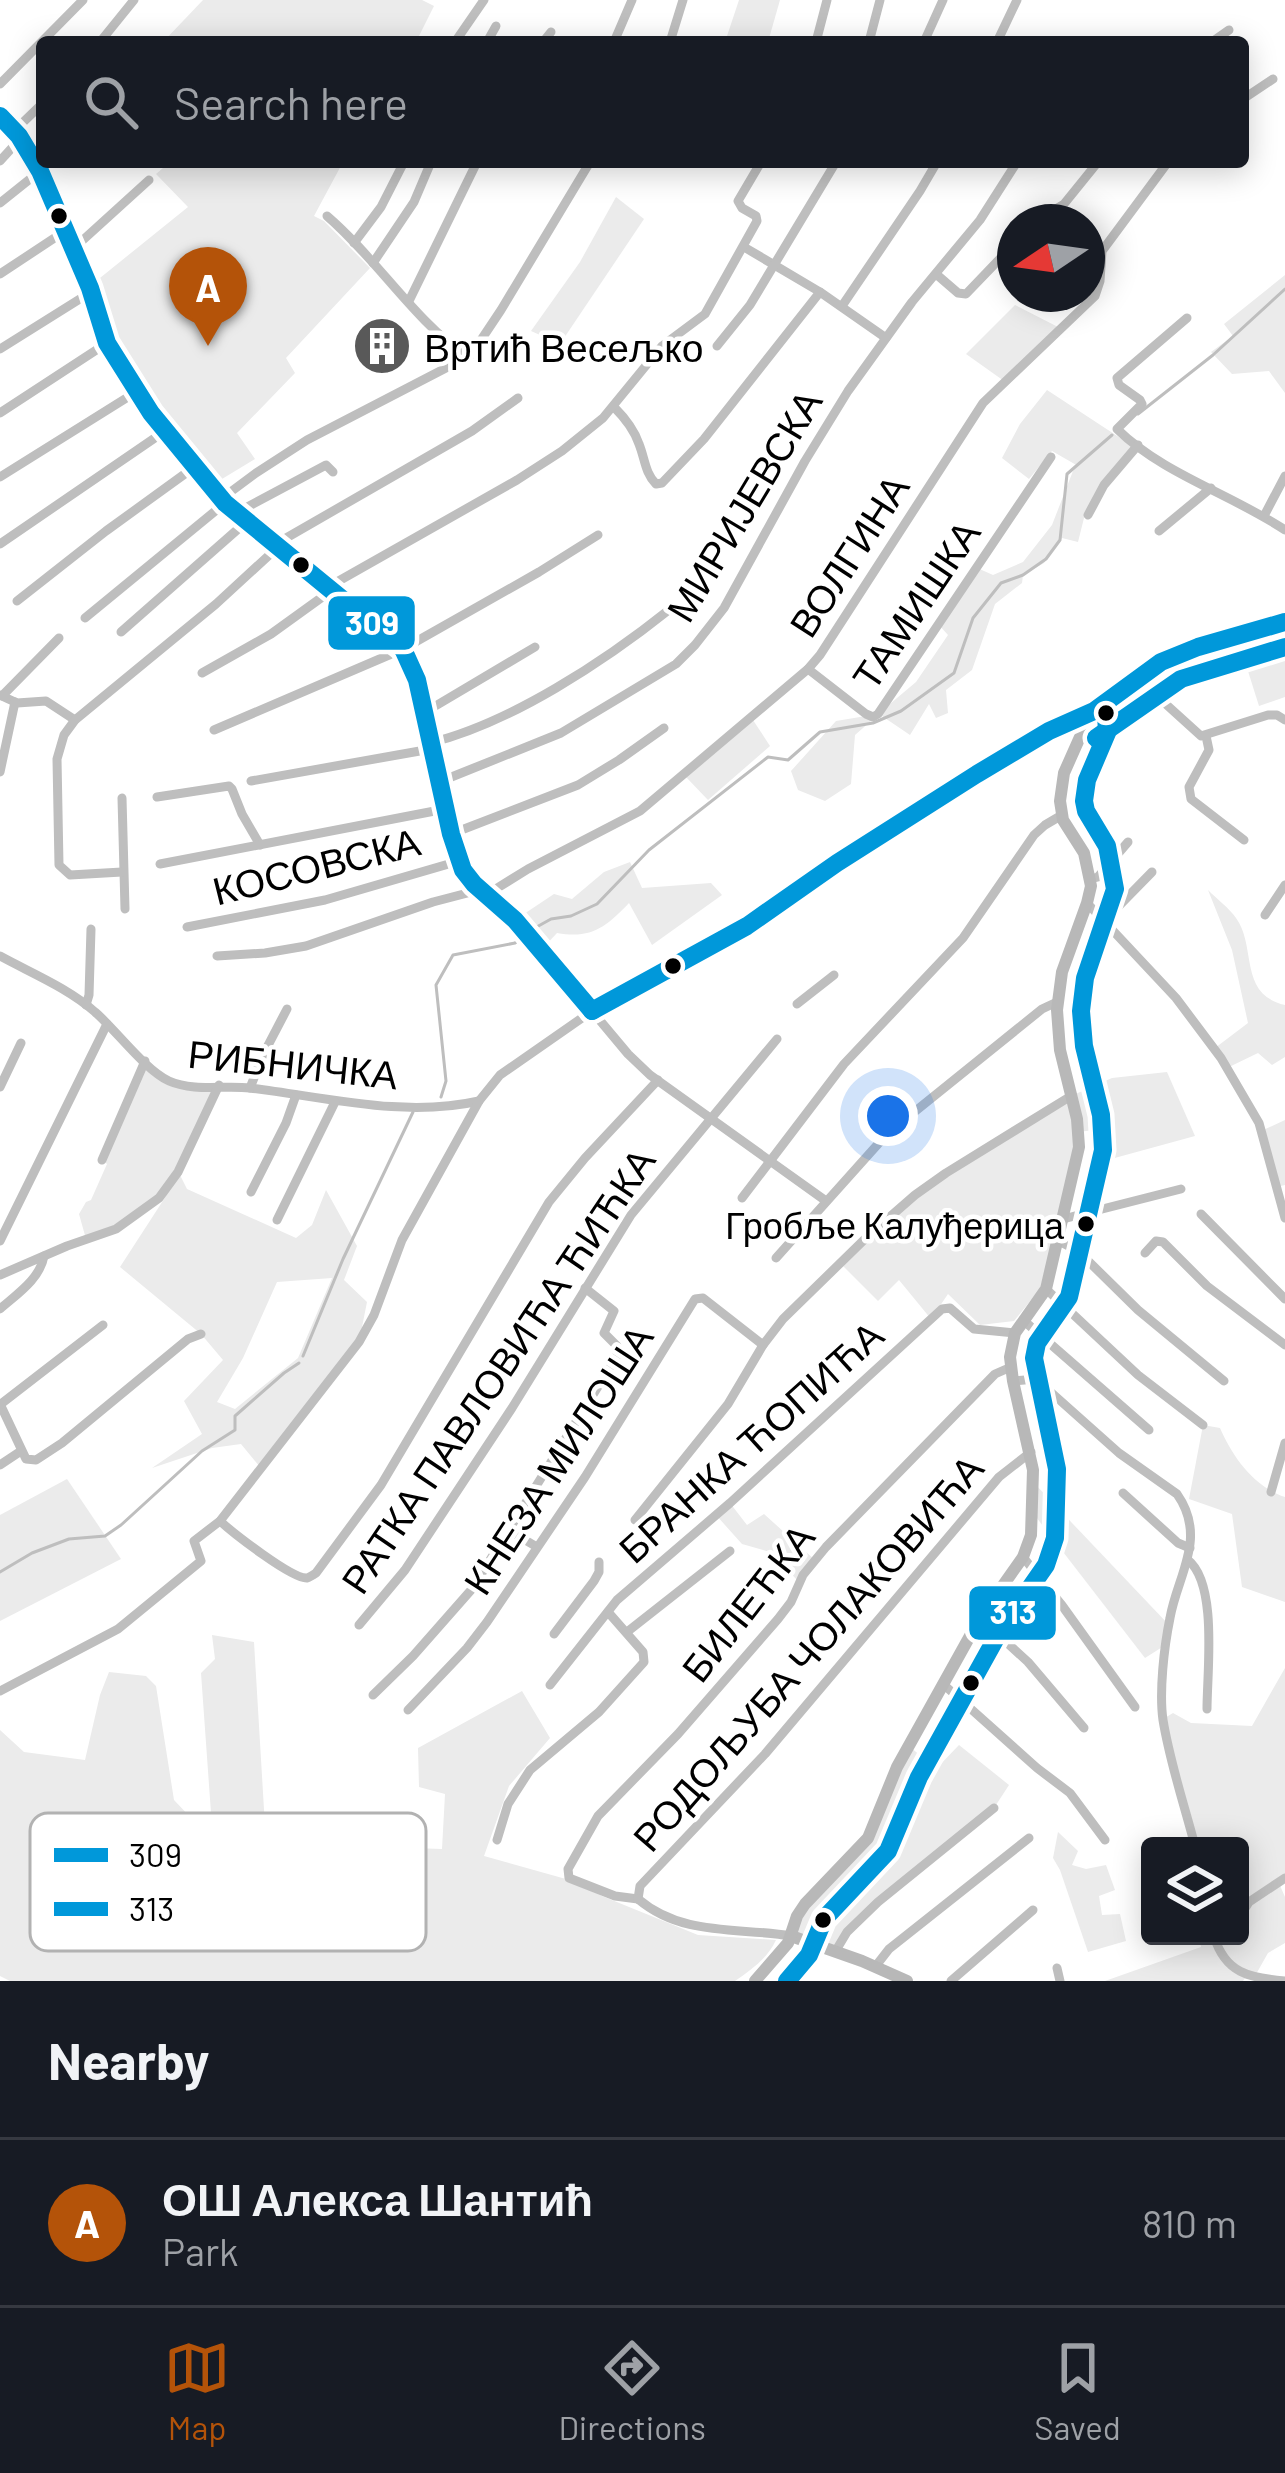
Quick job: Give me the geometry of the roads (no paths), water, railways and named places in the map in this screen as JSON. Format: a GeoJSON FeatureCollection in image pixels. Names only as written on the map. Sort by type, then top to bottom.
{"type":"FeatureCollection","features":[{"type":"Feature","properties":{"kind":"street"},"geometry":{"type":"LineString","coordinates":[[47,36],[83,0]]}},
{"type":"Feature","properties":{"kind":"street"},"geometry":{"type":"LineString","coordinates":[[105,36],[134,0]]}},
{"type":"Feature","properties":{"kind":"street"},"geometry":{"type":"LineString","coordinates":[[459,36],[484,0]]}},
{"type":"Feature","properties":{"kind":"street"},"geometry":{"type":"LineString","coordinates":[[617,36],[632,0]]}},
{"type":"Feature","properties":{"kind":"street"},"geometry":{"type":"LineString","coordinates":[[672,36],[683,0]]}},
{"type":"Feature","properties":{"kind":"street"},"geometry":{"type":"LineString","coordinates":[[818,36],[827,0]]}},
{"type":"Feature","properties":{"kind":"street"},"geometry":{"type":"LineString","coordinates":[[871,36],[880,0]]}},
{"type":"Feature","properties":{"kind":"street"},"geometry":{"type":"LineString","coordinates":[[927,36],[943,0]]}},
{"type":"Feature","properties":{"kind":"street"},"geometry":{"type":"LineString","coordinates":[[1000,36],[1017,0]]}},
{"type":"Feature","properties":{"kind":"street"},"geometry":{"type":"LineString","coordinates":[[490,36],[496,26]]}},
{"type":"Feature","properties":{"kind":"street"},"geometry":{"type":"LineString","coordinates":[[1220,36],[1229,30]]}},
{"type":"Feature","properties":{"kind":"street"},"geometry":{"type":"LineString","coordinates":[[548,36],[551,32]]}},
{"type":"Feature","properties":{"kind":"street"},"geometry":{"type":"LineString","coordinates":[[0,84],[36,48]]}},
{"type":"Feature","properties":{"kind":"street"},"geometry":{"type":"LineString","coordinates":[[1249,95],[1273,79]]}},
{"type":"Feature","properties":{"kind":"street"},"geometry":{"type":"LineString","coordinates":[[0,161],[36,111]]}},
{"type":"Feature","properties":{"kind":"street"},"geometry":{"type":"LineString","coordinates":[[0,116],[36,165]]}},
{"type":"Feature","properties":{"kind":"street"},"geometry":{"type":"LineString","coordinates":[[38,168],[91,292],[107,343],[136,392],[193,468],[241,518],[403,650],[415,673],[459,861],[628,1054],[826,1201]]}},
{"type":"Feature","properties":{"kind":"street"},"geometry":{"type":"LineString","coordinates":[[354,243],[381,208],[401,168]]}},
{"type":"Feature","properties":{"kind":"street"},"geometry":{"type":"LineString","coordinates":[[374,263],[414,202],[428,168]]}},
{"type":"Feature","properties":{"kind":"street"},"geometry":{"type":"LineString","coordinates":[[409,302],[473,168]]}},
{"type":"Feature","properties":{"kind":"street"},"geometry":{"type":"LineString","coordinates":[[86,618],[256,472],[475,350],[586,168]]}},
{"type":"Feature","properties":{"kind":"street"},"geometry":{"type":"LineString","coordinates":[[202,673],[271,634],[330,588],[518,480],[614,407],[662,346],[705,314],[757,218],[738,201],[757,168]]}},
{"type":"Feature","properties":{"kind":"street"},"geometry":{"type":"LineString","coordinates":[[718,346],[750,305],[832,168]]}},
{"type":"Feature","properties":{"kind":"street"},"geometry":{"type":"LineString","coordinates":[[842,306],[933,168]]}},
{"type":"Feature","properties":{"kind":"street","name":"МИРИЈЕВСКА"},"geometry":{"type":"LineString","coordinates":[[439,782],[561,734],[682,658],[724,608],[826,424],[911,302],[980,220],[1013,168]]}},
{"type":"Feature","properties":{"kind":"street"},"geometry":{"type":"LineString","coordinates":[[1064,204],[1093,168]]}},
{"type":"Feature","properties":{"kind":"street","name":"ВОЛГИНА"},"geometry":{"type":"LineString","coordinates":[[218,956],[306,946],[433,902],[483,892],[640,811],[820,655],[989,396],[1095,296],[1102,251],[1164,168]]}},
{"type":"Feature","properties":{"kind":"street"},"geometry":{"type":"LineString","coordinates":[[0,203],[40,171]]}},
{"type":"Feature","properties":{"kind":"street"},"geometry":{"type":"LineString","coordinates":[[73,249],[149,180]]}},
{"type":"Feature","properties":{"kind":"street"},"geometry":{"type":"LineString","coordinates":[[327,216],[440,338],[467,357]]}},
{"type":"Feature","properties":{"kind":"street"},"geometry":{"type":"LineString","coordinates":[[0,274],[65,231]]}},
{"type":"Feature","properties":{"kind":"street"},"geometry":{"type":"LineString","coordinates":[[744,248],[776,264],[886,338]]}},
{"type":"Feature","properties":{"kind":"street"},"geometry":{"type":"LineString","coordinates":[[936,274],[966,294],[997,262]]}},
{"type":"Feature","properties":{"kind":"street"},"geometry":{"type":"LineString","coordinates":[[0,349],[91,292]]}},
{"type":"Feature","properties":{"kind":"street"},"geometry":{"type":"LineString","coordinates":[[614,407],[637,438],[649,479],[662,483],[704,440],[820,292]]}},
{"type":"Feature","properties":{"kind":"street"},"geometry":{"type":"LineString","coordinates":[[1187,318],[1117,378],[1119,386],[1142,404],[1117,429],[1186,477],[1285,530]]}},
{"type":"Feature","properties":{"kind":"street"},"geometry":{"type":"LineString","coordinates":[[0,413],[107,343]]}},
{"type":"Feature","properties":{"kind":"street"},"geometry":{"type":"LineString","coordinates":[[0,477],[136,392]]}},
{"type":"Feature","properties":{"kind":"street"},"geometry":{"type":"LineString","coordinates":[[122,872],[70,875],[59,865],[57,759],[64,735],[75,720],[216,604],[276,546],[472,431],[518,398]]}},
{"type":"Feature","properties":{"kind":"street"},"geometry":{"type":"LineString","coordinates":[[0,544],[165,431]]}},
{"type":"Feature","properties":{"kind":"street"},"geometry":{"type":"LineString","coordinates":[[1088,515],[1104,485],[1138,445]]}},
{"type":"Feature","properties":{"kind":"street","name":"ТАМИШКА"},"geometry":{"type":"LineString","coordinates":[[808,669],[866,714],[878,714],[1051,457]]}},
{"type":"Feature","properties":{"kind":"street"},"geometry":{"type":"LineString","coordinates":[[121,632],[241,518],[326,464],[333,472]]}},
{"type":"Feature","properties":{"kind":"street"},"geometry":{"type":"LineString","coordinates":[[17,601],[193,468]]}},
{"type":"Feature","properties":{"kind":"street"},"geometry":{"type":"LineString","coordinates":[[1264,515],[1285,476]]}},
{"type":"Feature","properties":{"kind":"street"},"geometry":{"type":"LineString","coordinates":[[1159,531],[1211,488]]}},
{"type":"Feature","properties":{"kind":"street"},"geometry":{"type":"LineString","coordinates":[[214,730],[403,650],[598,535]]}},
{"type":"Feature","properties":{"kind":"street"},"geometry":{"type":"LineString","coordinates":[[251,781],[430,746],[471,730],[546,692],[670,609]]}},
{"type":"Feature","properties":{"kind":"street"},"geometry":{"type":"LineString","coordinates":[[0,1691],[132,1619],[201,1561],[194,1541],[220,1521],[359,1342],[374,1316],[402,1240],[479,1101],[500,1076],[592,1011],[755,921],[977,774],[1049,731],[1103,706],[1176,654],[1285,622]]}},
{"type":"Feature","properties":{"kind":"street"},"geometry":{"type":"LineString","coordinates":[[58,638],[1,696],[15,702],[46,701],[75,720]]}},
{"type":"Feature","properties":{"kind":"street"},"geometry":{"type":"LineString","coordinates":[[423,710],[535,647]]}},
{"type":"Feature","properties":{"kind":"street"},"geometry":{"type":"LineString","coordinates":[[1137,678],[1198,735],[1268,715],[1285,720]]}},
{"type":"Feature","properties":{"kind":"street"},"geometry":{"type":"LineString","coordinates":[[0,772],[15,702]]}},
{"type":"Feature","properties":{"kind":"street"},"geometry":{"type":"LineString","coordinates":[[755,1981],[791,1936],[810,1898],[868,1838],[897,1767],[1031,1535],[1034,1469],[1012,1374],[1019,1326],[1046,1289],[1079,1148],[1060,1051],[1057,1002],[1069,948],[1088,903],[1090,879],[1084,853],[1062,815],[1061,787],[1084,728],[1082,718]]}},
{"type":"Feature","properties":{"kind":"street"},"geometry":{"type":"LineString","coordinates":[[451,834],[578,784],[664,728]]}},
{"type":"Feature","properties":{"kind":"street"},"geometry":{"type":"LineString","coordinates":[[1206,736],[1209,749],[1190,787],[1191,799],[1244,840]]}},
{"type":"Feature","properties":{"kind":"street"},"geometry":{"type":"LineString","coordinates":[[157,797],[232,788],[260,845]]}},
{"type":"Feature","properties":{"kind":"street"},"geometry":{"type":"LineString","coordinates":[[122,798],[125,909]]}},
{"type":"Feature","properties":{"kind":"street"},"geometry":{"type":"LineString","coordinates":[[160,864],[445,809]]}},
{"type":"Feature","properties":{"kind":"street"},"geometry":{"type":"LineString","coordinates":[[742,1198],[844,1064],[963,938],[1040,828],[1062,815]]}},
{"type":"Feature","properties":{"kind":"street"},"geometry":{"type":"LineString","coordinates":[[1090,879],[1098,877],[1128,842]]}},
{"type":"Feature","properties":{"kind":"street","name":"КОСОВСКА"},"geometry":{"type":"LineString","coordinates":[[188,927],[325,900],[459,861]]}},
{"type":"Feature","properties":{"kind":"street"},"geometry":{"type":"LineString","coordinates":[[1105,920],[1152,872]]}},
{"type":"Feature","properties":{"kind":"street"},"geometry":{"type":"LineString","coordinates":[[1265,915],[1285,885]]}},
{"type":"Feature","properties":{"kind":"street"},"geometry":{"type":"LineString","coordinates":[[1088,903],[1176,998],[1221,1058],[1255,1115],[1281,1186],[1285,1218]]}},
{"type":"Feature","properties":{"kind":"street"},"geometry":{"type":"LineString","coordinates":[[86,1004],[91,929]]}},
{"type":"Feature","properties":{"kind":"street","name":"РИБНИЧКА"},"geometry":{"type":"LineString","coordinates":[[0,956],[86,1004],[168,1080],[193,1087],[250,1088],[335,1102],[446,1106],[479,1101]]}},
{"type":"Feature","properties":{"kind":"street"},"geometry":{"type":"LineString","coordinates":[[797,1004],[834,975]]}},
{"type":"Feature","properties":{"kind":"street"},"geometry":{"type":"LineString","coordinates":[[776,1258],[903,1120],[1057,1002]]}},
{"type":"Feature","properties":{"kind":"street"},"geometry":{"type":"LineString","coordinates":[[250,1088],[287,1009]]}},
{"type":"Feature","properties":{"kind":"street"},"geometry":{"type":"LineString","coordinates":[[0,1241],[107,1024]]}},
{"type":"Feature","properties":{"kind":"street","name":"РАТКА ПАВЛОВИЋА ЋИЋКА"},"geometry":{"type":"LineString","coordinates":[[359,1625],[405,1570],[631,1215],[777,1039]]}},
{"type":"Feature","properties":{"kind":"street"},"geometry":{"type":"LineString","coordinates":[[0,1087],[21,1043]]}},
{"type":"Feature","properties":{"kind":"street"},"geometry":{"type":"LineString","coordinates":[[102,1160],[145,1060]]}},
{"type":"Feature","properties":{"kind":"street"},"geometry":{"type":"LineString","coordinates":[[220,1521],[255,1550],[301,1577],[316,1573],[381,1485],[549,1202],[584,1157],[658,1080]]}},
{"type":"Feature","properties":{"kind":"street"},"geometry":{"type":"LineString","coordinates":[[0,1275],[116,1229],[159,1198],[178,1172],[219,1085]]}},
{"type":"Feature","properties":{"kind":"street"},"geometry":{"type":"LineString","coordinates":[[251,1192],[296,1095]]}},
{"type":"Feature","properties":{"kind":"street"},"geometry":{"type":"LineString","coordinates":[[634,1520],[728,1404],[783,1319],[868,1236],[946,1173],[1071,1096]]}},
{"type":"Feature","properties":{"kind":"street"},"geometry":{"type":"LineString","coordinates":[[277,1220],[335,1102]]}},
{"type":"Feature","properties":{"kind":"street"},"geometry":{"type":"LineString","coordinates":[[1063,1219],[1180,1189]]}},
{"type":"Feature","properties":{"kind":"street"},"geometry":{"type":"LineString","coordinates":[[1201,1214],[1285,1299]]}},
{"type":"Feature","properties":{"kind":"street"},"geometry":{"type":"LineString","coordinates":[[1057,1240],[1078,1252],[1138,1310],[1224,1381]]}},
{"type":"Feature","properties":{"kind":"street"},"geometry":{"type":"LineString","coordinates":[[1145,1252],[1156,1241],[1163,1242],[1208,1286],[1285,1345]]}},
{"type":"Feature","properties":{"kind":"street"},"geometry":{"type":"LineString","coordinates":[[0,1309],[32,1280],[44,1256]]}},
{"type":"Feature","properties":{"kind":"street","name":"КНЕЗА МИЛОША"},"geometry":{"type":"LineString","coordinates":[[373,1695],[457,1608],[510,1531],[619,1352],[604,1333],[614,1311],[585,1288]]}},
{"type":"Feature","properties":{"kind":"street"},"geometry":{"type":"LineString","coordinates":[[1046,1289],[1138,1375],[1203,1425]]}},
{"type":"Feature","properties":{"kind":"street","name":"КНЕЗА МИЛОША"},"geometry":{"type":"LineString","coordinates":[[408,1710],[471,1643],[585,1477],[695,1299],[703,1298],[763,1345]]}},
{"type":"Feature","properties":{"kind":"street","name":"БРАНКА ЋОПИЋА"},"geometry":{"type":"LineString","coordinates":[[550,1685],[617,1600],[942,1309],[950,1308],[974,1329],[1019,1326]]}},
{"type":"Feature","properties":{"kind":"street"},"geometry":{"type":"LineString","coordinates":[[103,1325],[0,1404],[21,1451],[31,1461],[81,1428],[188,1339],[201,1334]]}},
{"type":"Feature","properties":{"kind":"street"},"geometry":{"type":"LineString","coordinates":[[1019,1326],[1149,1430]]}},
{"type":"Feature","properties":{"kind":"street","name":"БИЛЕЋКА"},"geometry":{"type":"LineString","coordinates":[[638,1899],[626,1900],[569,1878],[568,1869],[598,1816],[678,1734],[778,1619],[807,1569],[826,1547],[994,1374],[1012,1374]]}},
{"type":"Feature","properties":{"kind":"street"},"geometry":{"type":"LineString","coordinates":[[1012,1374],[1036,1379],[1119,1453],[1177,1495],[1185,1511],[1189,1554],[1169,1619],[1162,1706],[1193,1837]]}},
{"type":"Feature","properties":{"kind":"street"},"geometry":{"type":"LineString","coordinates":[[1270,1492],[1285,1443]]}},
{"type":"Feature","properties":{"kind":"street"},"geometry":{"type":"LineString","coordinates":[[0,1465],[21,1451]]}},
{"type":"Feature","properties":{"kind":"street","name":"РОДОЉУБА ЧОЛАКОВИЋА"},"geometry":{"type":"LineString","coordinates":[[638,1899],[640,1886],[765,1754],[999,1477],[1030,1452]]}},
{"type":"Feature","properties":{"kind":"street"},"geometry":{"type":"LineString","coordinates":[[1123,1493],[1189,1554],[1196,1568],[1206,1597],[1207,1709]]}},
{"type":"Feature","properties":{"kind":"street"},"geometry":{"type":"LineString","coordinates":[[510,1531],[537,1547]]}},
{"type":"Feature","properties":{"kind":"street"},"geometry":{"type":"LineString","coordinates":[[627,1631],[730,1551]]}},
{"type":"Feature","properties":{"kind":"street"},"geometry":{"type":"LineString","coordinates":[[1023,1556],[1136,1707]]}},
{"type":"Feature","properties":{"kind":"street"},"geometry":{"type":"LineString","coordinates":[[554,1634],[594,1581],[599,1562]]}},
{"type":"Feature","properties":{"kind":"street"},"geometry":{"type":"LineString","coordinates":[[594,1581],[617,1600]]}},
{"type":"Feature","properties":{"kind":"street"},"geometry":{"type":"LineString","coordinates":[[497,1840],[508,1804],[530,1770],[640,1670],[644,1657],[608,1612]]}},
{"type":"Feature","properties":{"kind":"street"},"geometry":{"type":"LineString","coordinates":[[980,1618],[1028,1662],[1084,1728]]}},
{"type":"Feature","properties":{"kind":"street"},"geometry":{"type":"LineString","coordinates":[[943,1684],[1070,1793],[1105,1840]]}},
{"type":"Feature","properties":{"kind":"street"},"geometry":{"type":"LineString","coordinates":[[835,1952],[866,1913],[994,1808]]}},
{"type":"Feature","properties":{"kind":"street"},"geometry":{"type":"LineString","coordinates":[[875,1967],[889,1948],[1029,1838]]}},
{"type":"Feature","properties":{"kind":"street"},"geometry":{"type":"LineString","coordinates":[[1249,1902],[1285,1878]]}},
{"type":"Feature","properties":{"kind":"street"},"geometry":{"type":"LineString","coordinates":[[638,1899],[694,1927],[791,1936],[907,1981]]}},
{"type":"Feature","properties":{"kind":"street"},"geometry":{"type":"LineString","coordinates":[[951,1981],[1033,1910]]}},
{"type":"Feature","properties":{"kind":"street"},"geometry":{"type":"LineString","coordinates":[[1219,1945],[1221,1956],[1233,1968],[1285,1981]]}},
{"type":"Feature","properties":{"kind":"street"},"geometry":{"type":"LineString","coordinates":[[1057,1968],[1060,1981]]}},
{"type":"Feature","properties":{"kind":"waterway"},"geometry":{"type":"LineString","coordinates":[[1138,414],[1213,355],[1285,289]]}},
{"type":"Feature","properties":{"kind":"waterway"},"geometry":{"type":"LineString","coordinates":[[533,929],[597,904],[649,850],[768,757],[788,760],[820,732],[873,723],[901,711],[954,673],[973,618],[1001,583],[1046,559],[1060,540],[1067,474],[1112,435]]}},
{"type":"Feature","properties":{"kind":"waterway"},"geometry":{"type":"LineString","coordinates":[[441,1097],[446,1081],[436,985],[453,955],[521,938]]}},
{"type":"Feature","properties":{"kind":"waterway"},"geometry":{"type":"LineString","coordinates":[[303,1356],[413,1112]]}},
{"type":"Feature","properties":{"kind":"waterway"},"geometry":{"type":"LineString","coordinates":[[0,1572],[32,1553],[69,1539],[105,1536],[121,1525],[202,1451],[235,1430],[235,1416],[299,1363]]}},
{"type":"Feature","properties":{"kind":"place","name":"ОШ Алекса Шантић"},"geometry":{"type":"Point","coordinates":[208,346]}},
{"type":"Feature","properties":{"kind":"place","name":"Вртић Весељко"},"geometry":{"type":"Point","coordinates":[382,346]}},
{"type":"Feature","properties":{"kind":"place","name":"Гробље Калуђерица"},"geometry":{"type":"Point","coordinates":[1086,1224]}}]}
